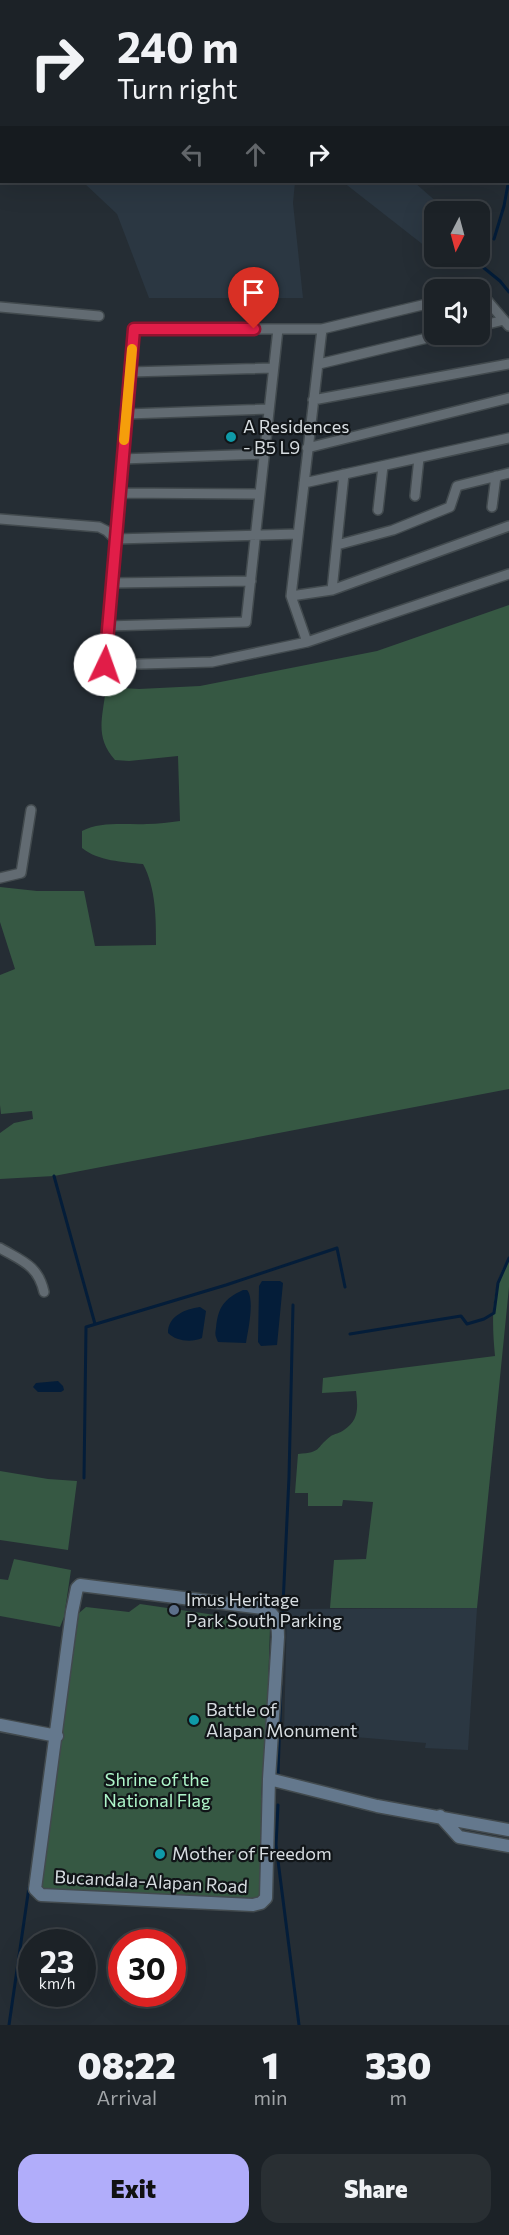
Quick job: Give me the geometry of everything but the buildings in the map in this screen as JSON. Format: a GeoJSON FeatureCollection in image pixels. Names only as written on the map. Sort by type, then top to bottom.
{"type":"FeatureCollection","features":[{"type":"Feature","properties":{"kind":"main road","name":"Bucandala-Alapan Road"},"geometry":{"type":"LineString","coordinates":[[80,1585],[263,1608],[270,1612],[276,1618],[279,1637],[269,1779],[266,1898],[261,1904],[253,1905],[41,1895],[35,1889],[34,1881],[57,1736],[72,1612],[77,1588],[80,1585]]}},
{"type":"Feature","properties":{"kind":"main road"},"geometry":{"type":"LineString","coordinates":[[0,1725],[57,1736]]}},
{"type":"Feature","properties":{"kind":"main road"},"geometry":{"type":"LineString","coordinates":[[269,1779],[378,1806],[509,1830]]}},
{"type":"Feature","properties":{"kind":"main road"},"geometry":{"type":"LineString","coordinates":[[440,1816],[459,1837],[509,1846]]}},
{"type":"Feature","properties":{"kind":"street"},"geometry":{"type":"LineString","coordinates":[[490,303],[507,323]]}},
{"type":"Feature","properties":{"kind":"street"},"geometry":{"type":"LineString","coordinates":[[424,305],[322,329],[134,329],[105,665],[212,662],[307,642],[509,574]]}},
{"type":"Feature","properties":{"kind":"street"},"geometry":{"type":"LineString","coordinates":[[0,307],[99,316]]}},
{"type":"Feature","properties":{"kind":"street"},"geometry":{"type":"LineString","coordinates":[[490,325],[507,323]]}},
{"type":"Feature","properties":{"kind":"street"},"geometry":{"type":"LineString","coordinates":[[107,626],[246,622],[278,329]]}},
{"type":"Feature","properties":{"kind":"street"},"geometry":{"type":"LineString","coordinates":[[307,642],[291,596],[322,329]]}},
{"type":"Feature","properties":{"kind":"street"},"geometry":{"type":"LineString","coordinates":[[319,364],[424,339]]}},
{"type":"Feature","properties":{"kind":"street"},"geometry":{"type":"LineString","coordinates":[[313,400],[509,364]]}},
{"type":"Feature","properties":{"kind":"street"},"geometry":{"type":"LineString","coordinates":[[130,372],[273,368]]}},
{"type":"Feature","properties":{"kind":"street"},"geometry":{"type":"LineString","coordinates":[[307,448],[509,398]]}},
{"type":"Feature","properties":{"kind":"street"},"geometry":{"type":"LineString","coordinates":[[127,414],[269,409]]}},
{"type":"Feature","properties":{"kind":"street"},"geometry":{"type":"LineString","coordinates":[[304,483],[509,438]]}},
{"type":"Feature","properties":{"kind":"street"},"geometry":{"type":"LineString","coordinates":[[122,459],[264,454]]}},
{"type":"Feature","properties":{"kind":"street"},"geometry":{"type":"LineString","coordinates":[[415,496],[419,458]]}},
{"type":"Feature","properties":{"kind":"street"},"geometry":{"type":"LineString","coordinates":[[378,510],[383,466]]}},
{"type":"Feature","properties":{"kind":"street"},"geometry":{"type":"LineString","coordinates":[[337,546],[393,530],[450,507],[457,486],[509,473]]}},
{"type":"Feature","properties":{"kind":"street"},"geometry":{"type":"LineString","coordinates":[[333,590],[344,474]]}},
{"type":"Feature","properties":{"kind":"street"},"geometry":{"type":"LineString","coordinates":[[492,507],[496,476]]}},
{"type":"Feature","properties":{"kind":"street"},"geometry":{"type":"LineString","coordinates":[[119,494],[260,494]]}},
{"type":"Feature","properties":{"kind":"street"},"geometry":{"type":"LineString","coordinates":[[0,519],[99,527],[115,539],[298,534]]}},
{"type":"Feature","properties":{"kind":"street"},"geometry":{"type":"LineString","coordinates":[[291,596],[333,590],[509,526]]}},
{"type":"Feature","properties":{"kind":"street"},"geometry":{"type":"LineString","coordinates":[[111,583],[251,581]]}},
{"type":"Feature","properties":{"kind":"street"},"geometry":{"type":"LineString","coordinates":[[0,878],[21,873],[31,810]]}},
{"type":"Feature","properties":{"kind":"street"},"geometry":{"type":"LineString","coordinates":[[0,1248],[34,1268],[45,1292]]}},
{"type":"Feature","properties":{"kind":"shaded area"},"geometry":{"type":"Polygon","coordinates":[[[84,183],[295,183],[293,203],[303,298],[149,298],[117,214],[84,183]]]}},
{"type":"Feature","properties":{"kind":"shaded area"},"geometry":{"type":"Polygon","coordinates":[[[344,183],[415,183],[436,201],[424,201],[424,245],[344,183]]]}},
{"type":"Feature","properties":{"kind":"shaded area"},"geometry":{"type":"Polygon","coordinates":[[[477,1608],[468,1750],[425,1748],[426,1743],[284,1731],[287,1609],[477,1608]]]}},
{"type":"Feature","properties":{"kind":"green space"},"geometry":{"type":"Polygon","coordinates":[[[509,605],[509,1089],[54,1176],[0,1179],[0,1133],[14,1123],[33,1119],[32,1111],[1,1114],[0,975],[15,969],[0,922],[0,887],[37,891],[84,891],[95,946],[156,945],[153,893],[143,864],[95,856],[82,848],[82,831],[106,825],[180,821],[178,756],[129,761],[115,760],[104,743],[102,734],[106,687],[139,689],[200,686],[377,651],[509,605]]]}},
{"type":"Feature","properties":{"kind":"green space"},"geometry":{"type":"Polygon","coordinates":[[[509,1258],[509,1287],[477,1608],[330,1608],[334,1560],[366,1559],[373,1502],[343,1500],[342,1506],[308,1506],[308,1493],[295,1493],[298,1454],[318,1449],[331,1436],[349,1426],[355,1418],[356,1391],[322,1393],[323,1378],[495,1356],[493,1318],[495,1293],[498,1280],[509,1258]]]}},
{"type":"Feature","properties":{"kind":"green space"},"geometry":{"type":"Polygon","coordinates":[[[0,1471],[77,1481],[68,1550],[0,1540],[0,1471]]]}},
{"type":"Feature","properties":{"kind":"green space"},"geometry":{"type":"Polygon","coordinates":[[[14,1559],[71,1570],[64,1617],[60,1627],[0,1616],[0,1579],[8,1580],[14,1559]]]}},
{"type":"Feature","properties":{"kind":"green space","name":"Shrine of the National Flag"},"geometry":{"type":"Polygon","coordinates":[[[140,1604],[262,1622],[270,1628],[266,1747],[261,1794],[262,1891],[257,1898],[245,1900],[48,1892],[41,1888],[79,1613],[86,1607],[129,1612],[140,1604]]]}},
{"type":"Feature","properties":{"kind":"water"},"geometry":{"type":"Polygon","coordinates":[[[262,1281],[283,1283],[277,1345],[261,1346],[258,1342],[259,1286],[262,1281]]]}},
{"type":"Feature","properties":{"kind":"water"},"geometry":{"type":"Polygon","coordinates":[[[247,1290],[250,1300],[246,1343],[218,1342],[215,1332],[220,1309],[227,1300],[247,1290]]]}},
{"type":"Feature","properties":{"kind":"water"},"geometry":{"type":"Polygon","coordinates":[[[200,1307],[206,1311],[202,1338],[184,1340],[168,1333],[171,1322],[178,1314],[200,1307]]]}},
{"type":"Feature","properties":{"kind":"water"},"geometry":{"type":"Polygon","coordinates":[[[58,1381],[63,1386],[64,1390],[61,1392],[38,1392],[33,1387],[36,1383],[58,1381]]]}},
{"type":"Feature","properties":{"kind":"waterway"},"geometry":{"type":"LineString","coordinates":[[494,239],[508,183]]}},
{"type":"Feature","properties":{"kind":"waterway"},"geometry":{"type":"LineString","coordinates":[[484,267],[509,292]]}},
{"type":"Feature","properties":{"kind":"waterway"},"geometry":{"type":"LineString","coordinates":[[54,1176],[95,1324]]}},
{"type":"Feature","properties":{"kind":"waterway"},"geometry":{"type":"LineString","coordinates":[[84,1478],[86,1327],[226,1285],[337,1248],[345,1287]]}},
{"type":"Feature","properties":{"kind":"waterway"},"geometry":{"type":"LineString","coordinates":[[350,1334],[461,1316],[467,1324],[484,1319],[494,1313],[498,1283],[509,1258]]}},
{"type":"Feature","properties":{"kind":"waterway"},"geometry":{"type":"LineString","coordinates":[[283,1605],[293,1305]]}},
{"type":"Feature","properties":{"kind":"waterway"},"geometry":{"type":"LineString","coordinates":[[282,1626],[283,1612]]}},
{"type":"Feature","properties":{"kind":"waterway"},"geometry":{"type":"LineString","coordinates":[[278,1774],[281,1686]]}},
{"type":"Feature","properties":{"kind":"waterway"},"geometry":{"type":"LineString","coordinates":[[278,1805],[276,1845],[299,2025]]}},
{"type":"Feature","properties":{"kind":"waterway"},"geometry":{"type":"LineString","coordinates":[[9,2025],[29,1887]]}},
{"type":"Feature","properties":{"kind":"slow traffic"},"geometry":{"type":"LineString","coordinates":[[124,440],[132,349]]}},
{"type":"Feature","properties":{"kind":"place","name":"A Residences - B5 L9"},"geometry":{"type":"Point","coordinates":[231,437]}},
{"type":"Feature","properties":{"kind":"place","name":"Imus Heritage Park South Parking"},"geometry":{"type":"Point","coordinates":[174,1610]}},
{"type":"Feature","properties":{"kind":"place","name":"Battle of Alapan Monument"},"geometry":{"type":"Point","coordinates":[194,1720]}},
{"type":"Feature","properties":{"kind":"place","name":"Mother of Freedom"},"geometry":{"type":"Point","coordinates":[160,1854]}},
{"type":"Feature","properties":{"kind":"route"},"geometry":{"type":"LineString","coordinates":[[105,665],[134,329],[254,329]]}}]}
